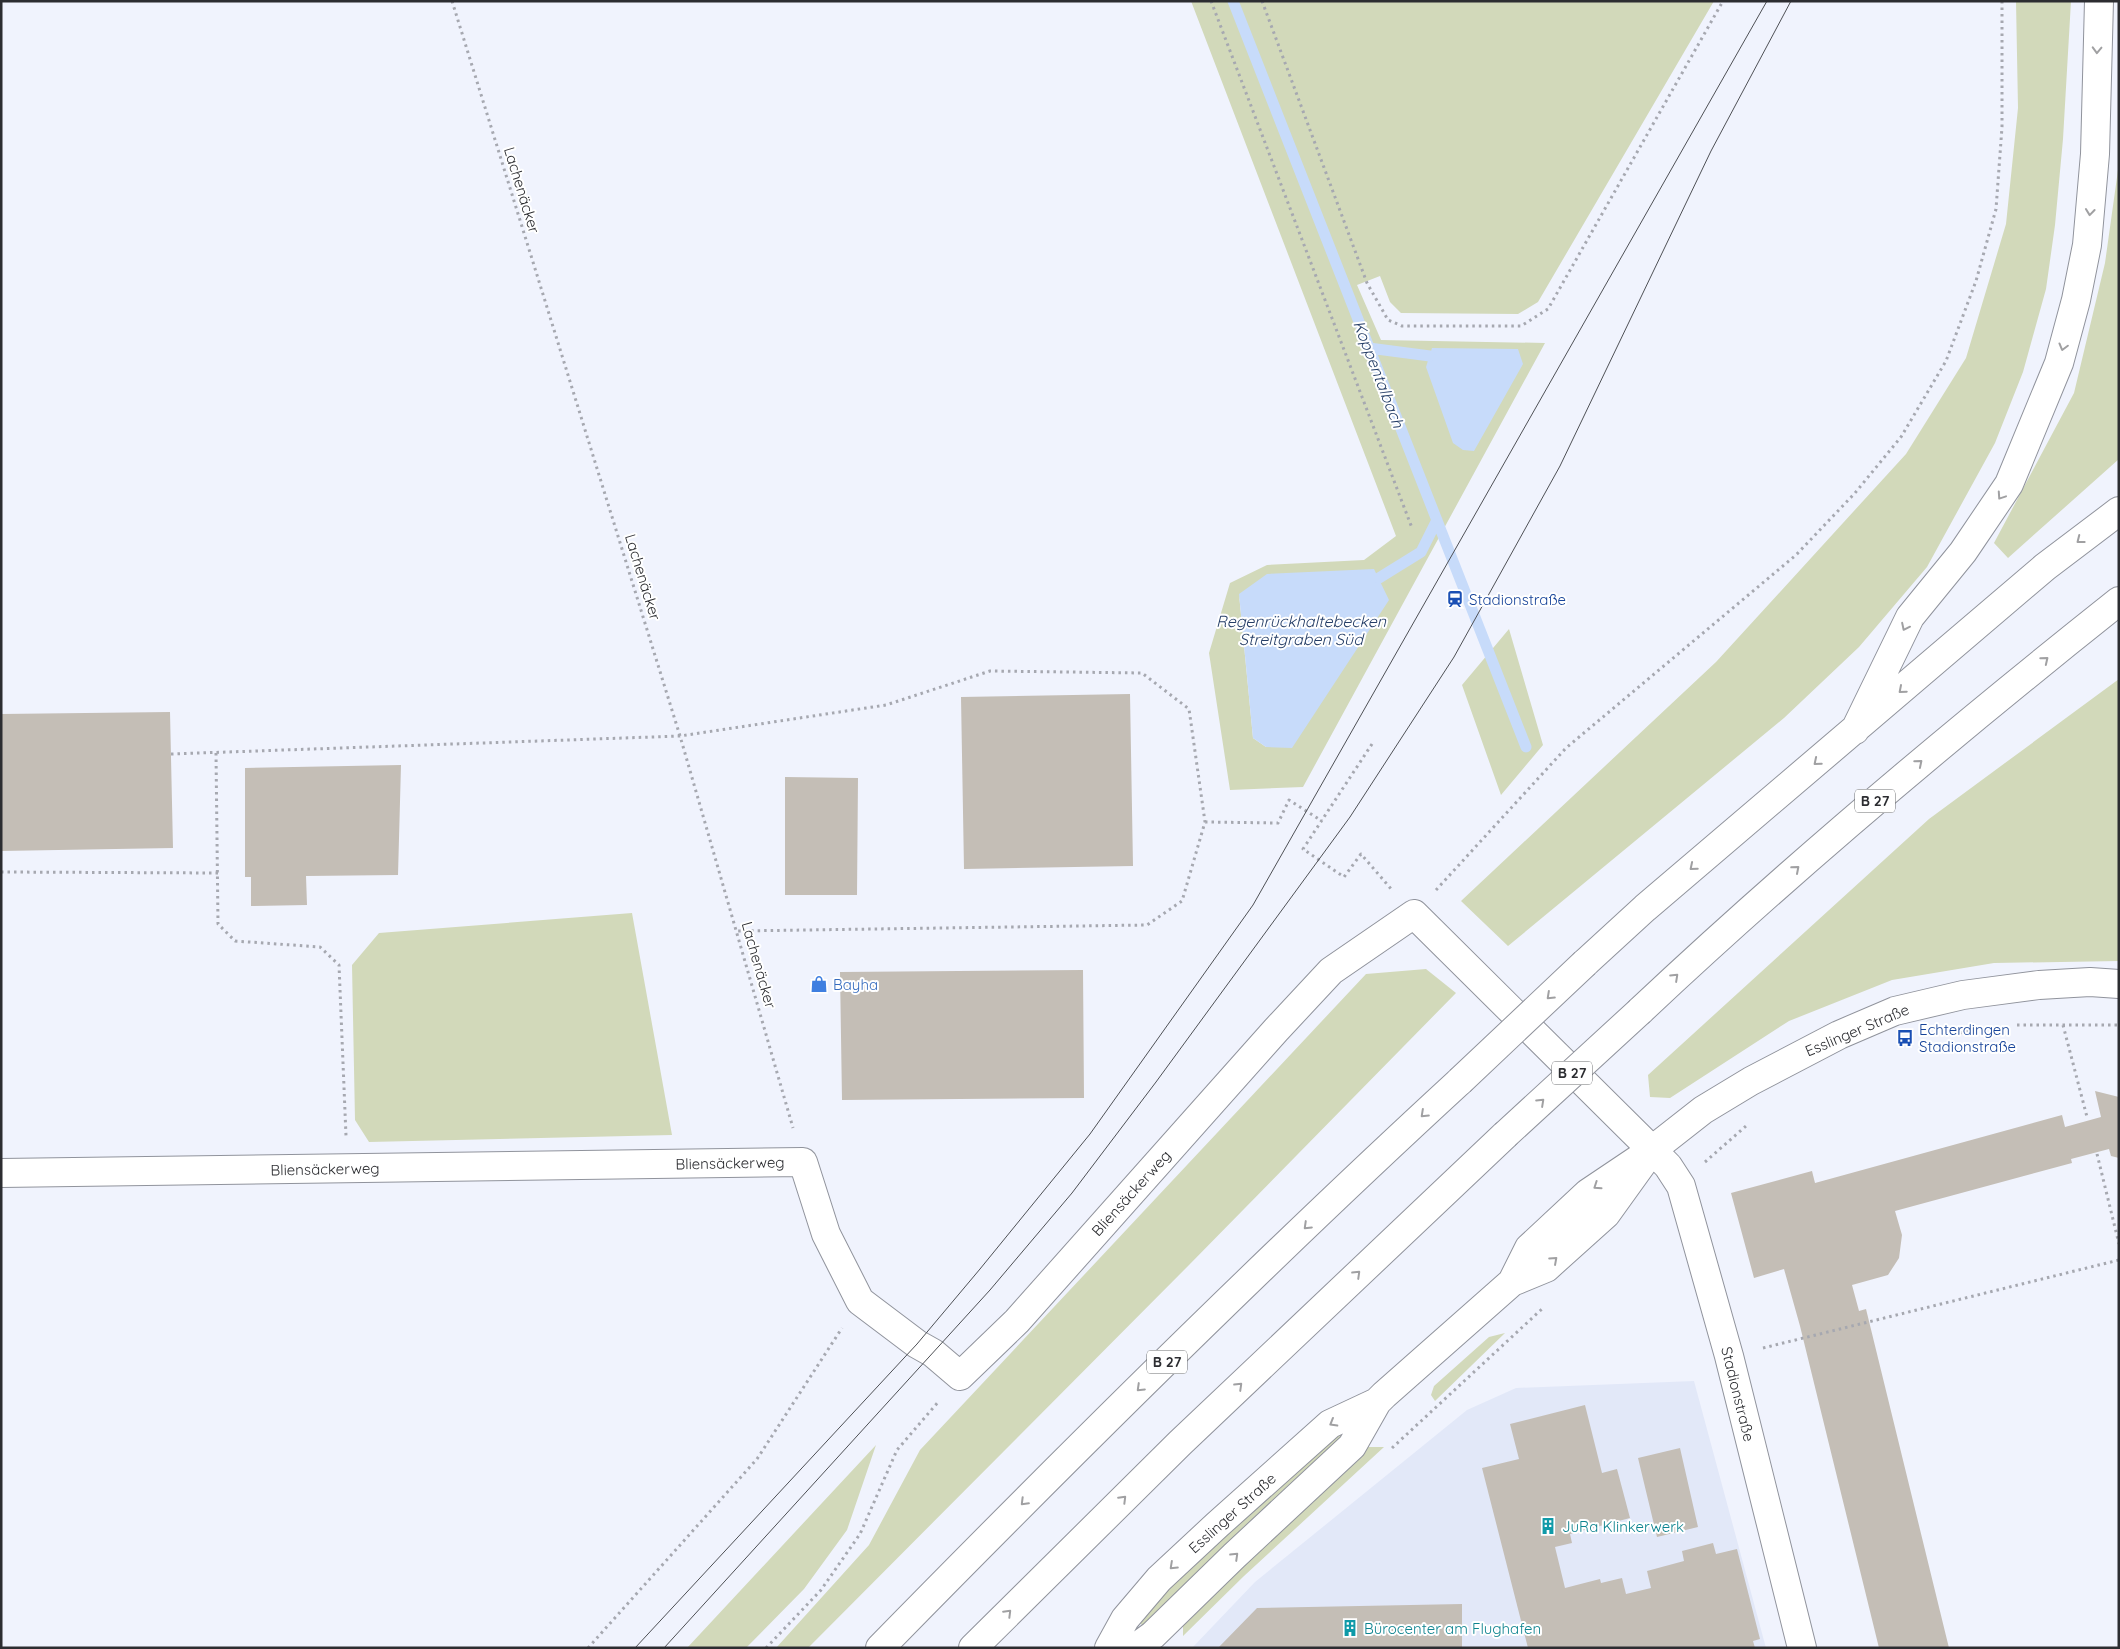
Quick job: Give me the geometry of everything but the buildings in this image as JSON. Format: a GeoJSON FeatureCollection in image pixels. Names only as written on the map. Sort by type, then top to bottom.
{"type":"FeatureCollection","features":[{"type":"Feature","properties":{"kind":"main road"},"geometry":{"type":"LineString","coordinates":[[1855,730],[1910,617],[1963,552],[2009,484],[2059,363],[2076,300],[2087,246],[2095,154],[2099,1]]}},
{"type":"Feature","properties":{"kind":"main road","name":"B 27"},"geometry":{"type":"LineString","coordinates":[[880,1648],[1092,1435],[1368,1166],[1585,963],[1645,908],[2045,567],[2119,511]]}},
{"type":"Feature","properties":{"kind":"main road","name":"B 27"},"geometry":{"type":"LineString","coordinates":[[973,1648],[1180,1442],[1718,937],[1963,726],[2119,601]]}},
{"type":"Feature","properties":{"kind":"main road","name":"Stadionstraße"},"geometry":{"type":"LineString","coordinates":[[1414,914],[1668,1166],[1681,1186],[1729,1356],[1802,1648]]}},
{"type":"Feature","properties":{"kind":"main road","name":"Bliensäckerweg"},"geometry":{"type":"LineString","coordinates":[[1,1174],[803,1162],[826,1234],[860,1300],[917,1344],[933,1353],[960,1376],[1017,1321],[1276,1030],[1331,971],[1414,914]]}},
{"type":"Feature","properties":{"kind":"main road","name":"Esslinger Straße"},"geometry":{"type":"LineString","coordinates":[[1109,1648],[1124,1619],[1153,1586],[1217,1525],[1330,1424],[1377,1402],[1512,1282],[1546,1268],[1606,1214],[1652,1150],[1703,1110],[1751,1081],[1838,1035],[1895,1011],[1963,995],[2039,985],[2090,982],[2119,984]]}},
{"type":"Feature","properties":{"kind":"main road","name":"Esslinger Straße"},"geometry":{"type":"LineString","coordinates":[[1135,1648],[1153,1636],[1234,1556],[1352,1446],[1377,1402]]}},
{"type":"Feature","properties":{"kind":"path","name":"Lachenäcker"},"geometry":{"type":"LineString","coordinates":[[452,1],[680,736],[803,1162]]}},
{"type":"Feature","properties":{"kind":"path"},"geometry":{"type":"LineString","coordinates":[[1210,1],[1412,528]]}},
{"type":"Feature","properties":{"kind":"path"},"geometry":{"type":"LineString","coordinates":[[1262,1],[1367,283],[1388,320],[1402,326],[1521,326],[1548,309],[1723,1]]}},
{"type":"Feature","properties":{"kind":"path"},"geometry":{"type":"LineString","coordinates":[[1372,744],[1303,849],[1344,877],[1361,854],[1414,914],[1519,802],[1566,748],[1796,555],[1855,493],[1901,438],[1946,361],[1976,281],[1996,208],[2002,127],[2002,1]]}},
{"type":"Feature","properties":{"kind":"path"},"geometry":{"type":"LineString","coordinates":[[171,754],[680,736],[886,705],[990,671],[1142,672],[1190,708],[1205,822],[1182,901],[1147,925],[737,931]]}},
{"type":"Feature","properties":{"kind":"path"},"geometry":{"type":"LineString","coordinates":[[216,753],[218,924],[235,941],[320,947],[339,965],[347,1169]]}},
{"type":"Feature","properties":{"kind":"path"},"geometry":{"type":"LineString","coordinates":[[1205,822],[1278,822],[1290,800],[1322,820]]}},
{"type":"Feature","properties":{"kind":"path"},"geometry":{"type":"LineString","coordinates":[[1,872],[218,873]]}},
{"type":"Feature","properties":{"kind":"path"},"geometry":{"type":"LineString","coordinates":[[2012,1025],[2119,1025]]}},
{"type":"Feature","properties":{"kind":"path"},"geometry":{"type":"LineString","coordinates":[[2063,1025],[2087,1117]]}},
{"type":"Feature","properties":{"kind":"path"},"geometry":{"type":"LineString","coordinates":[[1959,1034],[1977,1030]]}},
{"type":"Feature","properties":{"kind":"path"},"geometry":{"type":"LineString","coordinates":[[1681,1186],[1709,1158],[1751,1122]]}},
{"type":"Feature","properties":{"kind":"path"},"geometry":{"type":"LineString","coordinates":[[2097,1154],[2119,1244]]}},
{"type":"Feature","properties":{"kind":"path"},"geometry":{"type":"LineString","coordinates":[[1729,1356],[2119,1260]]}},
{"type":"Feature","properties":{"kind":"path"},"geometry":{"type":"LineString","coordinates":[[588,1648],[757,1459],[860,1300]]}},
{"type":"Feature","properties":{"kind":"path"},"geometry":{"type":"LineString","coordinates":[[1390,1450],[1547,1304]]}},
{"type":"Feature","properties":{"kind":"path"},"geometry":{"type":"LineString","coordinates":[[766,1648],[821,1590],[860,1534],[896,1450],[960,1376]]}},
{"type":"Feature","properties":{"kind":"shaded area"},"geometry":{"type":"Polygon","coordinates":[[[1694,1381],[1766,1648],[1192,1648],[1255,1582],[1467,1410],[1516,1388],[1694,1381]]]}},
{"type":"Feature","properties":{"kind":"green space"},"geometry":{"type":"Polygon","coordinates":[[[1191,1],[1714,1],[1538,302],[1518,314],[1401,313],[1390,302],[1380,276],[1357,285],[1381,340],[1545,343],[1303,787],[1230,790],[1209,653],[1230,583],[1267,565],[1364,560],[1396,536],[1191,1]],[[1239,594],[1253,738],[1266,747],[1239,594]]]}},
{"type":"Feature","properties":{"kind":"green space"},"geometry":{"type":"Polygon","coordinates":[[[2016,1],[2071,1],[2063,139],[2055,225],[2046,289],[2023,372],[1995,443],[1927,567],[1859,647],[1784,718],[1508,946],[1461,901],[1716,662],[1906,454],[1966,358],[2006,224],[2018,108],[2016,1]]]}},
{"type":"Feature","properties":{"kind":"green space"},"geometry":{"type":"Polygon","coordinates":[[[2119,163],[2119,459],[2008,558],[1994,543],[2074,393],[2105,263],[2119,163]]]}},
{"type":"Feature","properties":{"kind":"green space"},"geometry":{"type":"Polygon","coordinates":[[[1509,629],[1543,745],[1501,795],[1462,685],[1509,629]]]}},
{"type":"Feature","properties":{"kind":"green space"},"geometry":{"type":"Polygon","coordinates":[[[2119,679],[2119,961],[1994,963],[1892,980],[1789,1021],[1670,1098],[1650,1097],[1648,1075],[1929,819],[2119,679]]]}},
{"type":"Feature","properties":{"kind":"green space"},"geometry":{"type":"Polygon","coordinates":[[[632,913],[672,1135],[369,1142],[355,1120],[352,965],[379,933],[632,913]]]}},
{"type":"Feature","properties":{"kind":"green space"},"geometry":{"type":"Polygon","coordinates":[[[1426,969],[1456,993],[808,1648],[776,1648],[869,1545],[920,1450],[1366,974],[1426,969]]]}},
{"type":"Feature","properties":{"kind":"green space"},"geometry":{"type":"Polygon","coordinates":[[[1505,1333],[1435,1401],[1431,1395],[1434,1386],[1489,1337],[1505,1333]]]}},
{"type":"Feature","properties":{"kind":"green space"},"geometry":{"type":"Polygon","coordinates":[[[1344,1425],[1353,1430],[1144,1627],[1138,1621],[1139,1617],[1344,1425]]]}},
{"type":"Feature","properties":{"kind":"green space"},"geometry":{"type":"Polygon","coordinates":[[[876,1445],[847,1530],[804,1589],[746,1648],[687,1648],[876,1445]]]}},
{"type":"Feature","properties":{"kind":"green space"},"geometry":{"type":"Polygon","coordinates":[[[1368,1447],[1384,1447],[1244,1576],[1183,1636],[1183,1623],[1291,1517],[1368,1447]]]}},
{"type":"Feature","properties":{"kind":"water"},"geometry":{"type":"Polygon","coordinates":[[[1432,348],[1518,349],[1523,364],[1474,451],[1463,450],[1453,443],[1426,367],[1432,348]]]}},
{"type":"Feature","properties":{"kind":"water","name":"Regenrückhaltebecken Streitgraben Süd"},"geometry":{"type":"Polygon","coordinates":[[[1374,569],[1389,600],[1292,748],[1266,747],[1253,738],[1239,594],[1267,574],[1374,569]]]}},
{"type":"Feature","properties":{"kind":"waterway","name":"Koppentalbach"},"geometry":{"type":"LineString","coordinates":[[1233,1],[1526,747]]}},
{"type":"Feature","properties":{"kind":"waterway"},"geometry":{"type":"LineString","coordinates":[[1369,348],[1430,356]]}},
{"type":"Feature","properties":{"kind":"waterway"},"geometry":{"type":"LineString","coordinates":[[1379,578],[1421,552],[1437,520]]}},
{"type":"Feature","properties":{"kind":"tram line"},"geometry":{"type":"LineString","coordinates":[[635,1648],[917,1344],[980,1269],[1090,1134],[1253,905],[1767,1]]}},
{"type":"Feature","properties":{"kind":"tram line"},"geometry":{"type":"LineString","coordinates":[[664,1648],[990,1290],[1072,1193],[1156,1082],[1350,817],[1454,657],[1560,466],[1711,151],[1791,1]]}},
{"type":"Feature","properties":{"kind":"place","name":"Stadionstraße"},"geometry":{"type":"Point","coordinates":[1455,599]}},
{"type":"Feature","properties":{"kind":"place","name":"Bayha"},"geometry":{"type":"Point","coordinates":[819,984]}},
{"type":"Feature","properties":{"kind":"place","name":"Echterdingen Stadionstraße"},"geometry":{"type":"Point","coordinates":[1905,1038]}},
{"type":"Feature","properties":{"kind":"place","name":"JuRa Klinkerwerk"},"geometry":{"type":"Point","coordinates":[1548,1526]}},
{"type":"Feature","properties":{"kind":"place","name":"Bürocenter am Flughafen"},"geometry":{"type":"Point","coordinates":[1350,1628]}}]}
